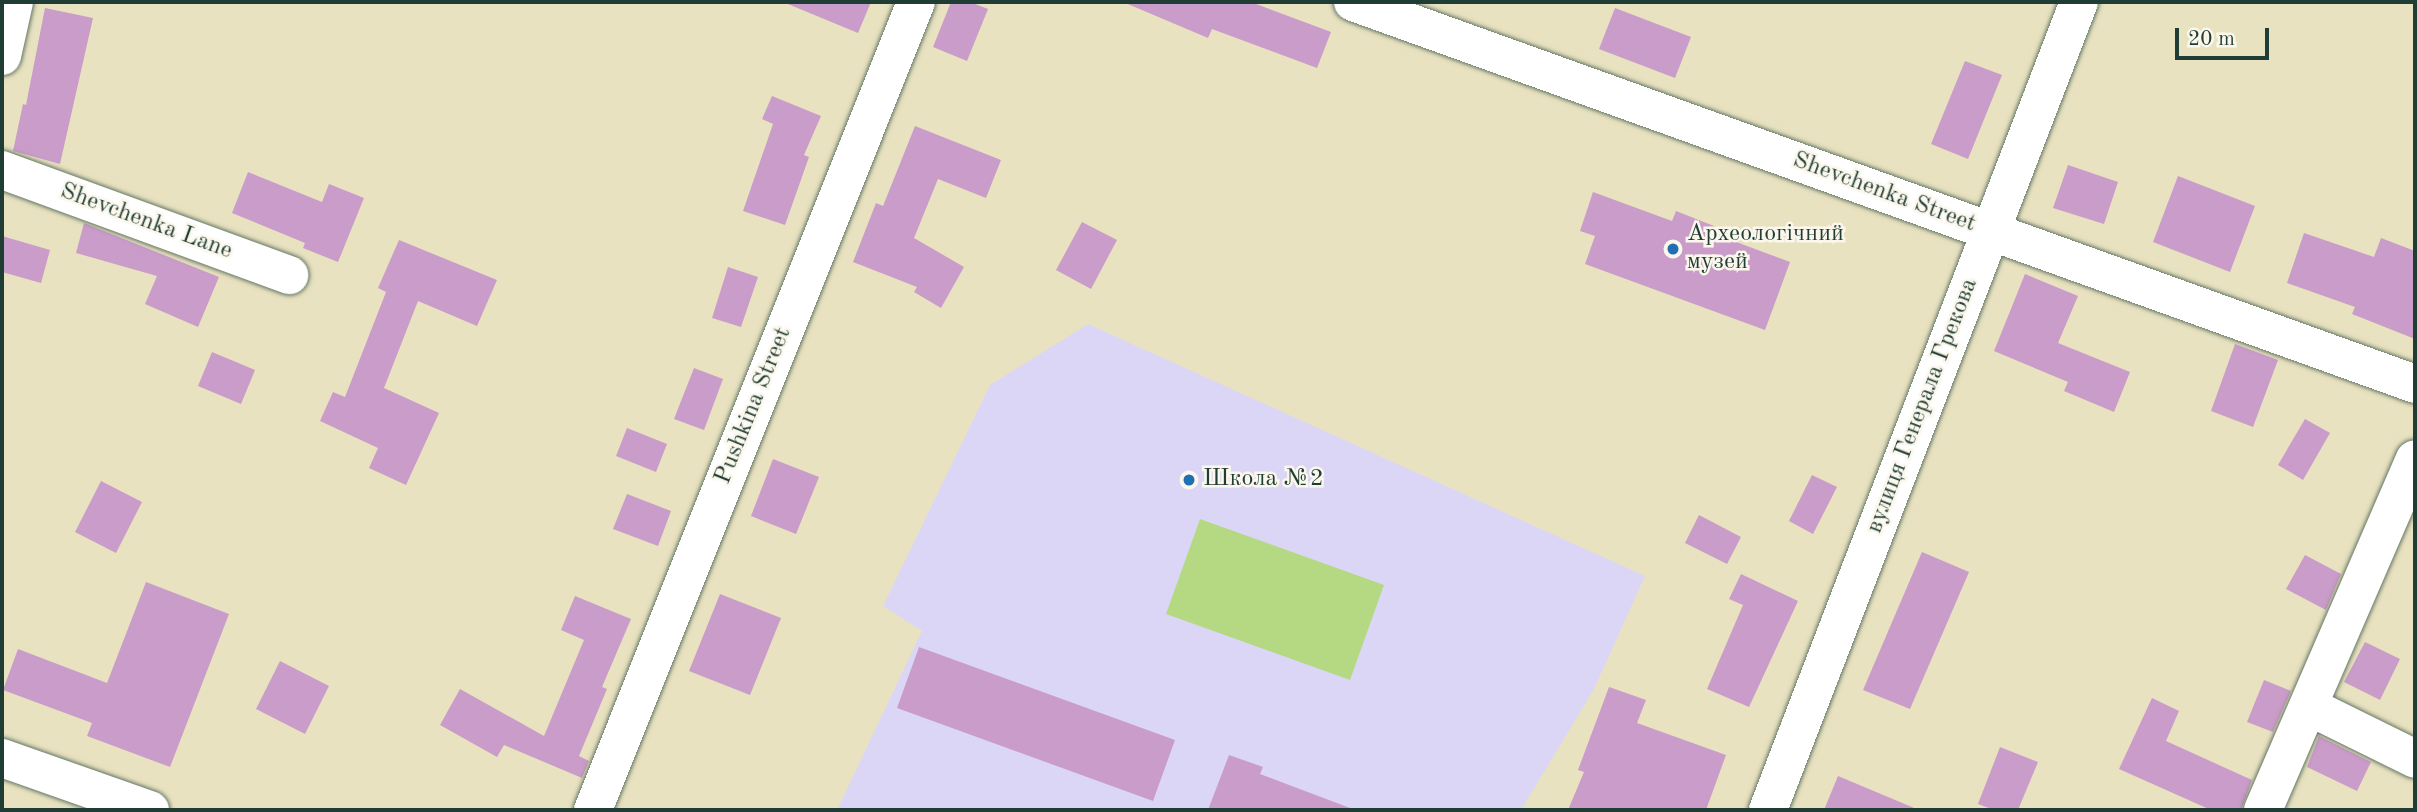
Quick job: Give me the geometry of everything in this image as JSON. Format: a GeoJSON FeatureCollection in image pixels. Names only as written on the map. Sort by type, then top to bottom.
{"type":"FeatureCollection","features":[{"type":"Feature","properties":{"kind":"street"},"geometry":{"type":"LineString","coordinates":[[2,56],[14,2]]}},
{"type":"Feature","properties":{"kind":"street","name":"Pushkina Street"},"geometry":{"type":"LineString","coordinates":[[593,810],[916,2]]}},
{"type":"Feature","properties":{"kind":"street","name":"вулиця Генерала Грекова"},"geometry":{"type":"LineString","coordinates":[[1768,810],[2079,2]]}},
{"type":"Feature","properties":{"kind":"street","name":"Shevchenka Street"},"geometry":{"type":"LineString","coordinates":[[1365,3],[2415,384]]}},
{"type":"Feature","properties":{"kind":"street","name":"Shevchenka Lane"},"geometry":{"type":"LineString","coordinates":[[2,170],[289,275]]}},
{"type":"Feature","properties":{"kind":"street"},"geometry":{"type":"LineString","coordinates":[[2263,810],[2310,707],[2415,459]]}},
{"type":"Feature","properties":{"kind":"street"},"geometry":{"type":"LineString","coordinates":[[2310,707],[2415,760]]}},
{"type":"Feature","properties":{"kind":"street"},"geometry":{"type":"LineString","coordinates":[[2,758],[150,810]]}},
{"type":"Feature","properties":{"kind":"shaded area","name":"Школа №2"},"geometry":{"type":"Polygon","coordinates":[[[1088,324],[1645,576],[1594,689],[1521,810],[837,810],[922,631],[883,606],[990,385],[1088,324]]]}},
{"type":"Feature","properties":{"kind":"green space"},"geometry":{"type":"Polygon","coordinates":[[[1200,519],[1384,585],[1350,680],[1166,614],[1200,519]]]}},
{"type":"Feature","properties":{"kind":"building"},"geometry":{"type":"Polygon","coordinates":[[[783,2],[871,2],[858,33],[783,2]]]}},
{"type":"Feature","properties":{"kind":"building"},"geometry":{"type":"Polygon","coordinates":[[[951,2],[970,2],[988,9],[967,61],[933,47],[951,2]]]}},
{"type":"Feature","properties":{"kind":"building"},"geometry":{"type":"Polygon","coordinates":[[[1123,2],[1251,2],[1331,32],[1317,68],[1212,29],[1208,38],[1123,2]]]}},
{"type":"Feature","properties":{"kind":"building"},"geometry":{"type":"Polygon","coordinates":[[[45,8],[93,18],[60,164],[13,151],[23,104],[26,105],[45,8]]]}},
{"type":"Feature","properties":{"kind":"building"},"geometry":{"type":"Polygon","coordinates":[[[1615,8],[1691,37],[1675,78],[1599,49],[1615,8]]]}},
{"type":"Feature","properties":{"kind":"building"},"geometry":{"type":"Polygon","coordinates":[[[1965,61],[2002,75],[1968,159],[1931,144],[1965,61]]]}},
{"type":"Feature","properties":{"kind":"building"},"geometry":{"type":"Polygon","coordinates":[[[772,96],[821,116],[804,155],[809,157],[785,225],[743,211],[773,124],[762,119],[772,96]]]}},
{"type":"Feature","properties":{"kind":"building"},"geometry":{"type":"Polygon","coordinates":[[[915,126],[1001,160],[986,198],[938,179],[914,238],[964,267],[941,308],[914,292],[917,287],[853,262],[876,203],[883,206],[915,126]]]}},
{"type":"Feature","properties":{"kind":"building"},"geometry":{"type":"Polygon","coordinates":[[[2068,165],[2118,182],[2104,224],[2053,208],[2068,165]]]}},
{"type":"Feature","properties":{"kind":"building"},"geometry":{"type":"Polygon","coordinates":[[[248,172],[322,202],[329,184],[364,198],[338,262],[303,248],[305,243],[232,213],[248,172]]]}},
{"type":"Feature","properties":{"kind":"building"},"geometry":{"type":"Polygon","coordinates":[[[2178,176],[2255,206],[2230,272],[2153,242],[2178,176]]]}},
{"type":"Feature","properties":{"kind":"building","name":"Археологічний музей"},"geometry":{"type":"Polygon","coordinates":[[[1593,192],[1672,221],[1676,211],[1714,226],[1712,233],[1790,262],[1765,330],[1585,264],[1595,236],[1580,231],[1593,192]]]}},
{"type":"Feature","properties":{"kind":"building"},"geometry":{"type":"Polygon","coordinates":[[[1082,222],[1117,240],[1091,289],[1056,270],[1082,222]]]}},
{"type":"Feature","properties":{"kind":"building"},"geometry":{"type":"Polygon","coordinates":[[[84,223],[219,277],[198,327],[145,304],[157,276],[76,253],[84,223]]]}},
{"type":"Feature","properties":{"kind":"building"},"geometry":{"type":"Polygon","coordinates":[[[2304,233],[2374,257],[2381,238],[2415,251],[2415,339],[2352,314],[2355,307],[2287,283],[2304,233]]]}},
{"type":"Feature","properties":{"kind":"building"},"geometry":{"type":"Polygon","coordinates":[[[2,236],[50,250],[41,283],[2,272],[2,236]]]}},
{"type":"Feature","properties":{"kind":"building"},"geometry":{"type":"Polygon","coordinates":[[[399,240],[497,280],[477,326],[418,301],[384,388],[439,413],[406,485],[369,468],[378,448],[320,421],[333,392],[345,397],[386,292],[378,288],[399,240]]]}},
{"type":"Feature","properties":{"kind":"building"},"geometry":{"type":"Polygon","coordinates":[[[728,267],[758,277],[741,327],[712,318],[728,267]]]}},
{"type":"Feature","properties":{"kind":"building"},"geometry":{"type":"Polygon","coordinates":[[[2025,274],[2078,296],[2058,343],[2130,372],[2114,412],[2064,391],[2068,382],[1994,351],[2025,274]]]}},
{"type":"Feature","properties":{"kind":"building"},"geometry":{"type":"Polygon","coordinates":[[[2235,344],[2278,360],[2253,427],[2211,411],[2235,344]]]}},
{"type":"Feature","properties":{"kind":"building"},"geometry":{"type":"Polygon","coordinates":[[[212,352],[255,370],[241,404],[198,386],[212,352]]]}},
{"type":"Feature","properties":{"kind":"building"},"geometry":{"type":"Polygon","coordinates":[[[694,368],[723,379],[704,430],[674,419],[694,368]]]}},
{"type":"Feature","properties":{"kind":"building"},"geometry":{"type":"Polygon","coordinates":[[[2305,419],[2330,433],[2303,480],[2278,465],[2305,419]]]}},
{"type":"Feature","properties":{"kind":"building"},"geometry":{"type":"Polygon","coordinates":[[[627,428],[667,444],[656,472],[616,456],[627,428]]]}},
{"type":"Feature","properties":{"kind":"building"},"geometry":{"type":"Polygon","coordinates":[[[773,459],[819,477],[796,534],[751,516],[773,459]]]}},
{"type":"Feature","properties":{"kind":"building"},"geometry":{"type":"Polygon","coordinates":[[[1812,475],[1837,487],[1813,534],[1789,521],[1812,475]]]}},
{"type":"Feature","properties":{"kind":"building"},"geometry":{"type":"Polygon","coordinates":[[[101,481],[142,502],[116,553],[75,532],[101,481]]]}},
{"type":"Feature","properties":{"kind":"building"},"geometry":{"type":"Polygon","coordinates":[[[627,494],[671,511],[658,546],[613,529],[627,494]]]}},
{"type":"Feature","properties":{"kind":"building"},"geometry":{"type":"Polygon","coordinates":[[[1699,515],[1741,537],[1727,564],[1685,543],[1699,515]]]}},
{"type":"Feature","properties":{"kind":"building"},"geometry":{"type":"Polygon","coordinates":[[[1922,552],[1969,572],[1910,709],[1863,690],[1922,552]]]}},
{"type":"Feature","properties":{"kind":"building"},"geometry":{"type":"Polygon","coordinates":[[[2305,555],[2341,574],[2326,610],[2286,589],[2305,555]]]}},
{"type":"Feature","properties":{"kind":"building"},"geometry":{"type":"Polygon","coordinates":[[[1741,574],[1798,601],[1749,707],[1707,689],[1743,605],[1729,599],[1741,574]]]}},
{"type":"Feature","properties":{"kind":"building"},"geometry":{"type":"Polygon","coordinates":[[[146,582],[229,614],[170,767],[87,736],[92,723],[3,690],[18,649],[107,683],[146,582]]]}},
{"type":"Feature","properties":{"kind":"building"},"geometry":{"type":"Polygon","coordinates":[[[720,594],[781,618],[750,695],[689,671],[720,594]]]}},
{"type":"Feature","properties":{"kind":"building"},"geometry":{"type":"Polygon","coordinates":[[[575,596],[631,619],[602,687],[607,689],[579,756],[589,761],[582,778],[504,745],[497,757],[440,725],[460,689],[544,736],[584,640],[561,630],[575,596]]]}},
{"type":"Feature","properties":{"kind":"building"},"geometry":{"type":"Polygon","coordinates":[[[2365,642],[2400,659],[2380,700],[2344,682],[2365,642]]]}},
{"type":"Feature","properties":{"kind":"building"},"geometry":{"type":"Polygon","coordinates":[[[919,647],[1175,740],[1153,801],[897,708],[919,647]]]}},
{"type":"Feature","properties":{"kind":"building"},"geometry":{"type":"Polygon","coordinates":[[[280,661],[329,686],[305,734],[256,709],[280,661]]]}},
{"type":"Feature","properties":{"kind":"building"},"geometry":{"type":"Polygon","coordinates":[[[2264,680],[2291,691],[2273,732],[2247,722],[2264,680]]]}},
{"type":"Feature","properties":{"kind":"building"},"geometry":{"type":"Polygon","coordinates":[[[1609,687],[1646,700],[1637,723],[1726,755],[1706,810],[1568,810],[1584,772],[1578,770],[1609,687]]]}},
{"type":"Feature","properties":{"kind":"building"},"geometry":{"type":"Polygon","coordinates":[[[2152,698],[2179,711],[2166,741],[2252,780],[2241,810],[2211,810],[2119,769],[2152,698]]]}},
{"type":"Feature","properties":{"kind":"building"},"geometry":{"type":"Polygon","coordinates":[[[2319,736],[2371,762],[2357,791],[2307,767],[2319,736]]]}},
{"type":"Feature","properties":{"kind":"building"},"geometry":{"type":"Polygon","coordinates":[[[2000,747],[2038,762],[2018,810],[1994,810],[1978,804],[2000,747]]]}},
{"type":"Feature","properties":{"kind":"building"},"geometry":{"type":"Polygon","coordinates":[[[1229,755],[1263,767],[1260,774],[1350,808],[1208,810],[1229,755]]]}},
{"type":"Feature","properties":{"kind":"building"},"geometry":{"type":"Polygon","coordinates":[[[1838,776],[1919,810],[1824,810],[1838,776]]]}},
{"type":"Feature","properties":{"kind":"place","name":"Археологічний музей"},"geometry":{"type":"Point","coordinates":[1673,249]}},
{"type":"Feature","properties":{"kind":"place","name":"Школа №2"},"geometry":{"type":"Point","coordinates":[1189,480]}}]}
